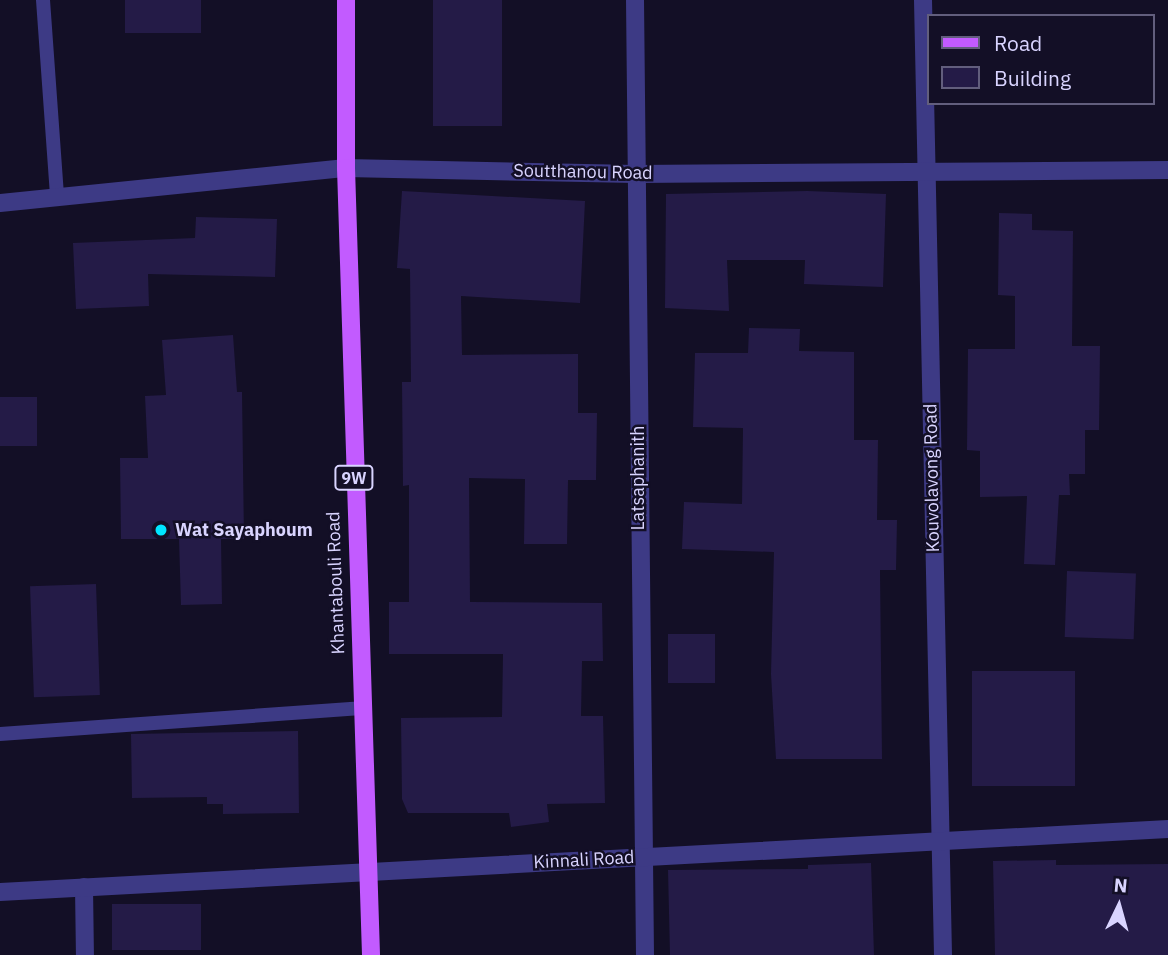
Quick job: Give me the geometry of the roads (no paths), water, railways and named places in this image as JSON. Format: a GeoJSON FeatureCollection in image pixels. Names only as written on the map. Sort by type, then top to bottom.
{"type":"FeatureCollection","features":[{"type":"Feature","properties":{"kind":"main road","name":"Khantabouli Road"},"geometry":{"type":"LineString","coordinates":[[346,0],[346,168],[361,708],[370,872],[371,955]]}},
{"type":"Feature","properties":{"kind":"street","name":"Latsaphanith"},"geometry":{"type":"LineString","coordinates":[[635,0],[640,857],[645,955]]}},
{"type":"Feature","properties":{"kind":"street","name":"Kouvolavong Road"},"geometry":{"type":"LineString","coordinates":[[923,0],[943,955]]}},
{"type":"Feature","properties":{"kind":"street","name":"Soutthanou Road"},"geometry":{"type":"LineString","coordinates":[[0,203],[346,168],[635,174],[926,168],[1168,170]]}},
{"type":"Feature","properties":{"kind":"street","name":"Kinnali Road"},"geometry":{"type":"LineString","coordinates":[[0,892],[1168,830]]}},
{"type":"Feature","properties":{"kind":"street"},"geometry":{"type":"LineString","coordinates":[[84,887],[85,955]]}},
{"type":"Feature","properties":{"kind":"lane"},"geometry":{"type":"LineString","coordinates":[[43,0],[57,197]]}},
{"type":"Feature","properties":{"kind":"lane"},"geometry":{"type":"LineString","coordinates":[[0,734],[361,708]]}},
{"type":"Feature","properties":{"kind":"place","name":"Wat Sayaphoum"},"geometry":{"type":"Point","coordinates":[161,530]}}]}
